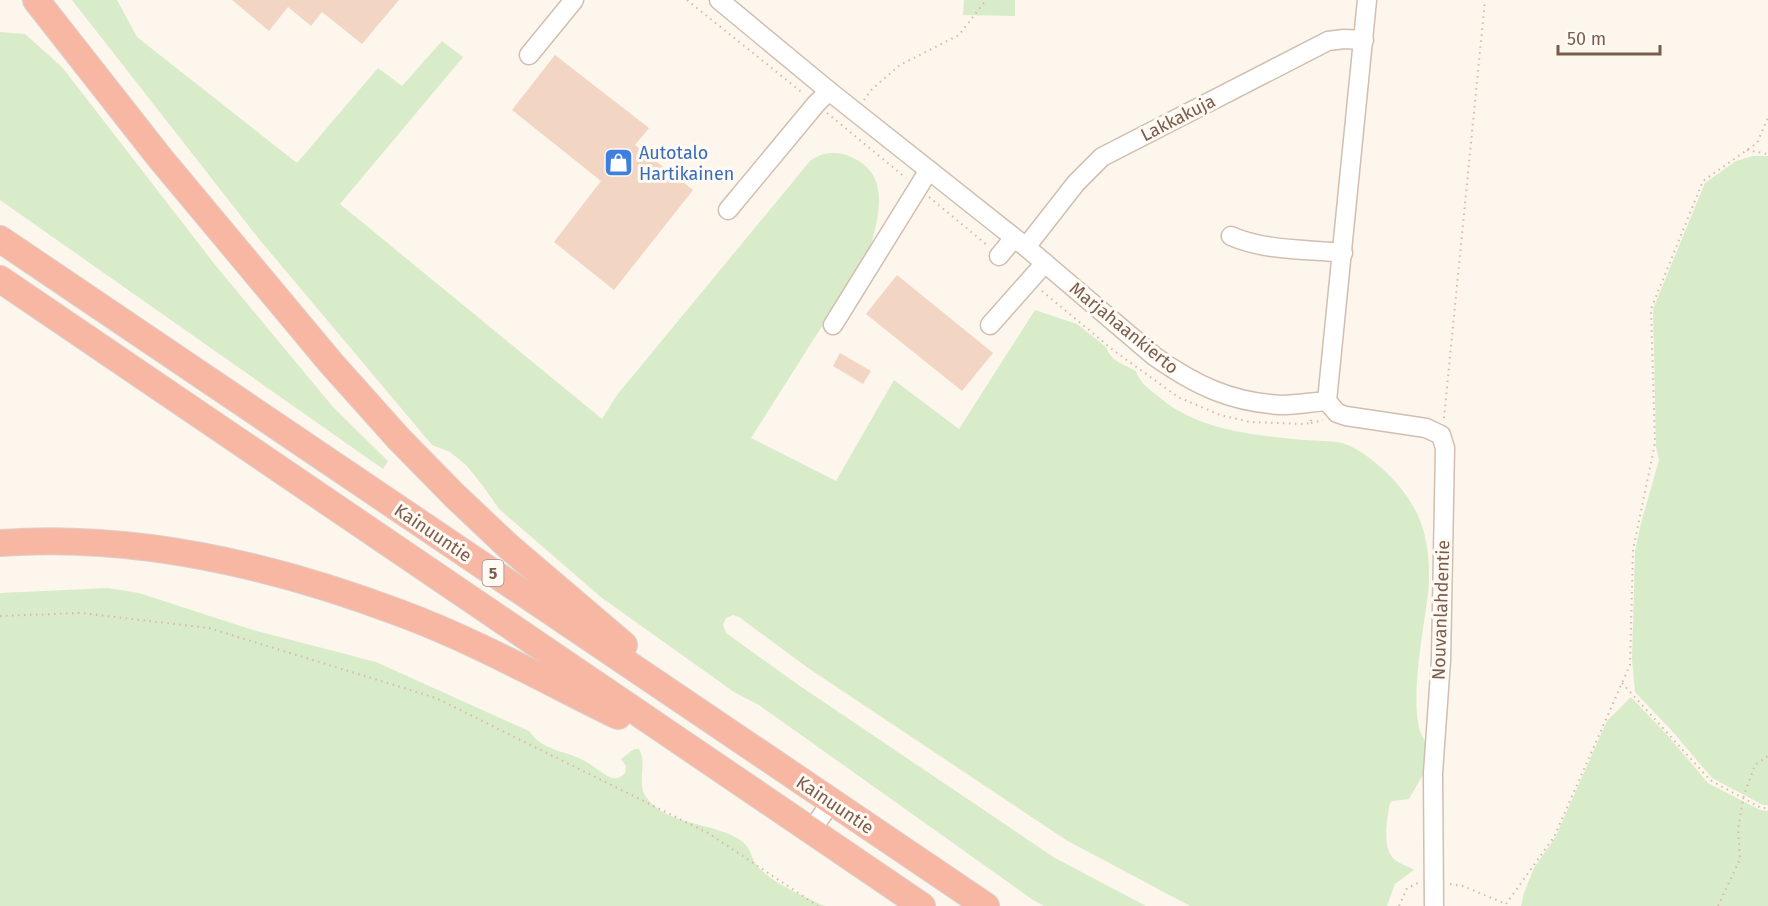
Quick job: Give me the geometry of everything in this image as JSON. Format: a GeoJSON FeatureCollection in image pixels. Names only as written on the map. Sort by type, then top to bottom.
{"type":"FeatureCollection","features":[{"type":"Feature","properties":{"kind":"highway"},"geometry":{"type":"LineString","coordinates":[[36,0],[160,158],[331,363],[399,440],[509,547],[727,732]]}},
{"type":"Feature","properties":{"kind":"highway","name":"Kainuuntie"},"geometry":{"type":"LineString","coordinates":[[0,239],[986,906]]}},
{"type":"Feature","properties":{"kind":"highway","name":"Kainuuntie"},"geometry":{"type":"LineString","coordinates":[[0,279],[922,906]]}},
{"type":"Feature","properties":{"kind":"highway"},"geometry":{"type":"LineString","coordinates":[[0,543],[76,542],[161,549],[222,560],[295,578],[401,613],[496,655],[698,755]]}},
{"type":"Feature","properties":{"kind":"street"},"geometry":{"type":"LineString","coordinates":[[529,55],[574,0]]}},
{"type":"Feature","properties":{"kind":"street","name":"Marjahaankierto"},"geometry":{"type":"LineString","coordinates":[[719,0],[829,91],[1020,242],[1154,356],[1197,384],[1214,392],[1282,405],[1318,402]]}},
{"type":"Feature","properties":{"kind":"street"},"geometry":{"type":"LineString","coordinates":[[1367,0],[1343,253],[1318,402],[1346,416],[1426,428],[1441,435]]}},
{"type":"Feature","properties":{"kind":"street","name":"Lakkakuja"},"geometry":{"type":"LineString","coordinates":[[999,256],[1020,242],[1102,157],[1328,41],[1364,40]]}},
{"type":"Feature","properties":{"kind":"street"},"geometry":{"type":"LineString","coordinates":[[728,210],[829,91]]}},
{"type":"Feature","properties":{"kind":"street"},"geometry":{"type":"LineString","coordinates":[[833,325],[929,170]]}},
{"type":"Feature","properties":{"kind":"street"},"geometry":{"type":"LineString","coordinates":[[1231,236],[1244,242],[1265,246],[1343,253]]}},
{"type":"Feature","properties":{"kind":"street"},"geometry":{"type":"LineString","coordinates":[[990,325],[1045,263]]}},
{"type":"Feature","properties":{"kind":"street","name":"Nouvanlahdentie"},"geometry":{"type":"LineString","coordinates":[[1434,906],[1433,773],[1441,660],[1445,448],[1441,435]]}},
{"type":"Feature","properties":{"kind":"street"},"geometry":{"type":"LineString","coordinates":[[811,831],[831,802]]}},
{"type":"Feature","properties":{"kind":"path"},"geometry":{"type":"LineString","coordinates":[[687,0],[999,256]]}},
{"type":"Feature","properties":{"kind":"path"},"geometry":{"type":"LineString","coordinates":[[856,112],[872,89],[900,65],[960,35],[986,0]]}},
{"type":"Feature","properties":{"kind":"path"},"geometry":{"type":"LineString","coordinates":[[1441,435],[1485,0]]}},
{"type":"Feature","properties":{"kind":"path"},"geometry":{"type":"LineString","coordinates":[[1507,906],[1506,904],[1554,837],[1630,665],[1634,550],[1655,444],[1651,309],[1703,182],[1757,143],[1768,118]]}},
{"type":"Feature","properties":{"kind":"path"},"geometry":{"type":"LineString","coordinates":[[1748,150],[1768,154]]}},
{"type":"Feature","properties":{"kind":"path"},"geometry":{"type":"LineString","coordinates":[[1029,281],[1156,384],[1197,406],[1250,422],[1304,424],[1311,423],[1318,402]]}},
{"type":"Feature","properties":{"kind":"path"},"geometry":{"type":"LineString","coordinates":[[0,615],[81,613],[209,628],[436,698],[708,833],[819,906]]}},
{"type":"Feature","properties":{"kind":"path"},"geometry":{"type":"LineString","coordinates":[[1622,683],[1710,780],[1761,808],[1768,808]]}},
{"type":"Feature","properties":{"kind":"path"},"geometry":{"type":"LineString","coordinates":[[1719,906],[1740,859],[1738,829],[1743,798],[1755,765],[1768,756]]}},
{"type":"Feature","properties":{"kind":"green space"},"geometry":{"type":"Polygon","coordinates":[[[72,0],[117,0],[137,37],[297,163],[378,68],[402,86],[442,41],[463,57],[340,204],[602,419],[617,395],[810,161],[818,156],[836,153],[861,162],[871,172],[877,183],[879,210],[869,252],[751,438],[836,481],[894,380],[959,429],[1035,310],[1077,324],[1107,348],[1114,359],[1136,371],[1142,382],[1152,391],[1174,408],[1191,417],[1247,433],[1340,443],[1363,453],[1389,475],[1408,497],[1421,523],[1428,552],[1429,583],[1417,691],[1420,731],[1427,743],[1425,771],[1409,799],[1390,803],[1386,832],[1387,847],[1393,858],[1414,870],[1395,884],[1387,906],[1190,906],[1066,840],[808,668],[739,617],[733,615],[726,618],[723,625],[726,633],[797,684],[1055,858],[1146,906],[1044,906],[1033,900],[759,705],[734,692],[602,598],[499,509],[466,465],[450,452],[432,445],[259,239],[72,0]]]}},
{"type":"Feature","properties":{"kind":"green space"},"geometry":{"type":"Polygon","coordinates":[[[964,0],[1015,0],[1015,16],[963,15],[964,0]]]}},
{"type":"Feature","properties":{"kind":"green space"},"geometry":{"type":"Polygon","coordinates":[[[0,32],[25,34],[62,67],[216,266],[333,407],[388,461],[383,469],[0,200],[0,32]]]}},
{"type":"Feature","properties":{"kind":"green space"},"geometry":{"type":"Polygon","coordinates":[[[1753,156],[1768,156],[1768,805],[1763,805],[1712,778],[1635,692],[1632,659],[1635,551],[1659,460],[1656,447],[1653,309],[1705,183],[1736,161],[1753,156]]]}},
{"type":"Feature","properties":{"kind":"green space"},"geometry":{"type":"Polygon","coordinates":[[[108,588],[139,593],[253,630],[376,662],[529,731],[541,743],[583,760],[612,778],[625,773],[626,766],[621,759],[634,749],[639,749],[642,760],[643,791],[654,806],[675,818],[722,831],[740,840],[748,848],[757,865],[768,876],[825,906],[0,906],[0,593],[108,588]]]}},
{"type":"Feature","properties":{"kind":"green space"},"geometry":{"type":"Polygon","coordinates":[[[1631,697],[1708,783],[1760,810],[1768,811],[1768,906],[1521,906],[1534,868],[1555,838],[1607,721],[1631,697]]]}},
{"type":"Feature","properties":{"kind":"building"},"geometry":{"type":"Polygon","coordinates":[[[232,0],[399,0],[362,44],[322,12],[311,26],[288,7],[269,31],[232,0]]]}},
{"type":"Feature","properties":{"kind":"building","name":"Autotalo Hartikainen"},"geometry":{"type":"Polygon","coordinates":[[[555,55],[649,128],[635,145],[693,190],[614,290],[554,242],[601,181],[512,110],[555,55]]]}},
{"type":"Feature","properties":{"kind":"building"},"geometry":{"type":"Polygon","coordinates":[[[897,275],[993,353],[962,391],[866,314],[897,275]]]}},
{"type":"Feature","properties":{"kind":"building"},"geometry":{"type":"Polygon","coordinates":[[[840,353],[871,371],[863,384],[833,366],[840,353]]]}},
{"type":"Feature","properties":{"kind":"place","name":"Autotalo Hartikainen"},"geometry":{"type":"Point","coordinates":[618,163]}}]}
